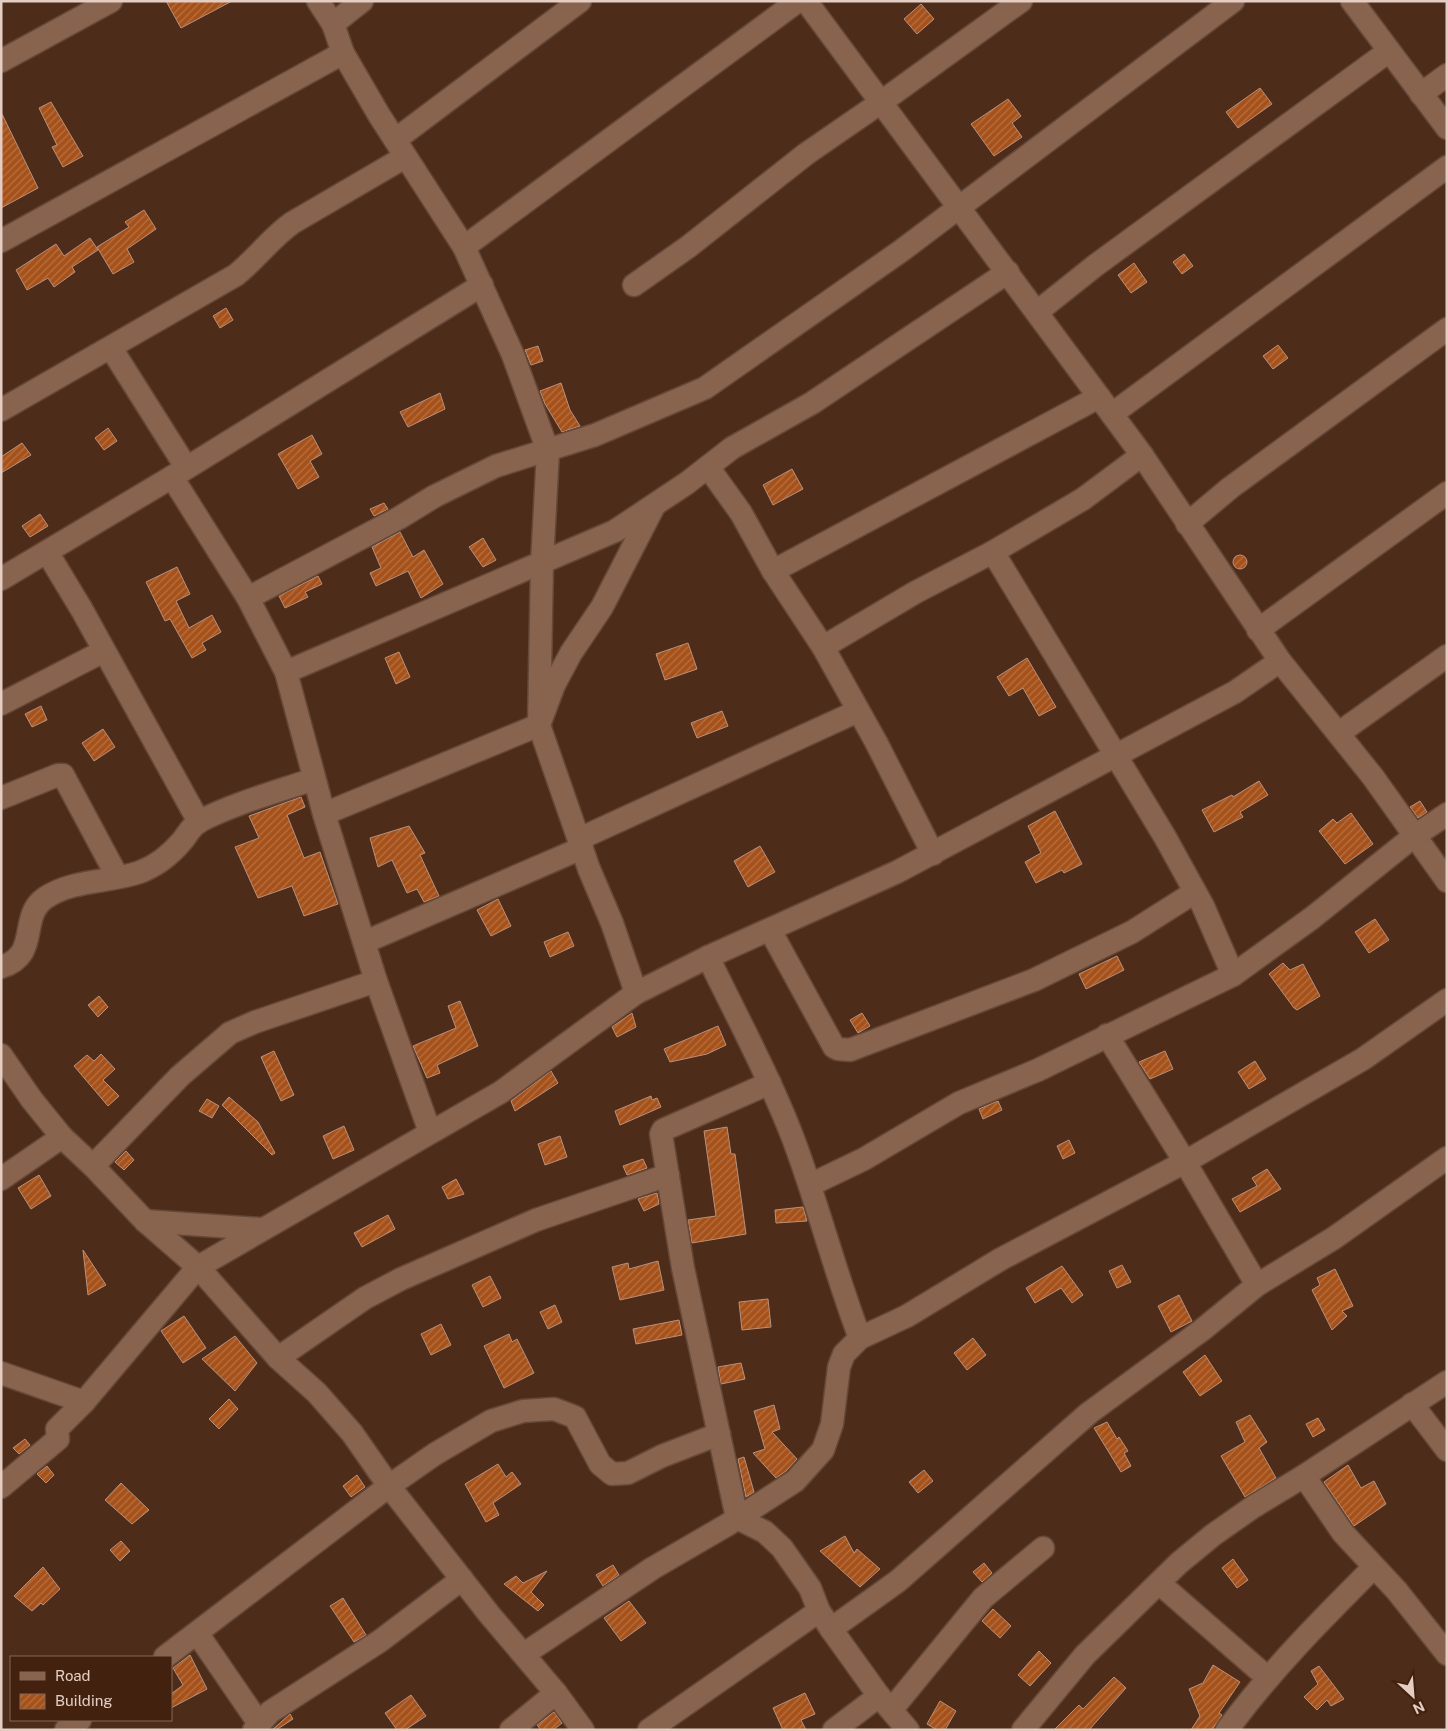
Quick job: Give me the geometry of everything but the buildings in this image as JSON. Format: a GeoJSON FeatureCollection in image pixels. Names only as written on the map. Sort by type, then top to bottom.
{"type":"FeatureCollection","features":[{"type":"Feature","properties":{"kind":"street"},"geometry":{"type":"LineString","coordinates":[[1,61],[111,1]]}},
{"type":"Feature","properties":{"kind":"street"},"geometry":{"type":"LineString","coordinates":[[318,1],[333,24],[343,53],[400,148],[464,247],[513,355],[548,451],[542,562],[539,725],[636,993]]}},
{"type":"Feature","properties":{"kind":"street"},"geometry":{"type":"LineString","coordinates":[[333,24],[362,1]]}},
{"type":"Feature","properties":{"kind":"street"},"geometry":{"type":"LineString","coordinates":[[1,410],[236,274],[247,266],[280,232],[400,148],[580,1]]}},
{"type":"Feature","properties":{"kind":"street"},"geometry":{"type":"LineString","coordinates":[[464,247],[798,1]]}},
{"type":"Feature","properties":{"kind":"street"},"geometry":{"type":"LineString","coordinates":[[806,1],[1142,455],[1280,661],[1373,777],[1413,837],[1447,881]]}},
{"type":"Feature","properties":{"kind":"street"},"geometry":{"type":"LineString","coordinates":[[634,285],[688,247],[806,154],[1021,1]]}},
{"type":"Feature","properties":{"kind":"street"},"geometry":{"type":"LineString","coordinates":[[248,598],[400,518],[435,496],[496,466],[548,451],[622,424],[705,388],[959,208],[1233,1]]}},
{"type":"Feature","properties":{"kind":"street"},"geometry":{"type":"LineString","coordinates":[[1352,1],[1447,128]]}},
{"type":"Feature","properties":{"kind":"street"},"geometry":{"type":"LineString","coordinates":[[1037,312],[1096,265],[1389,51]]}},
{"type":"Feature","properties":{"kind":"street"},"geometry":{"type":"LineString","coordinates":[[1,241],[343,53]]}},
{"type":"Feature","properties":{"kind":"street"},"geometry":{"type":"LineString","coordinates":[[1421,94],[1447,75]]}},
{"type":"Feature","properties":{"kind":"street"},"geometry":{"type":"LineString","coordinates":[[773,571],[1106,406],[1447,167]]}},
{"type":"Feature","properties":{"kind":"street"},"geometry":{"type":"LineString","coordinates":[[286,672],[615,531],[655,505],[732,448],[812,403],[1008,272]]}},
{"type":"Feature","properties":{"kind":"street"},"geometry":{"type":"LineString","coordinates":[[1,579],[179,472],[482,284]]}},
{"type":"Feature","properties":{"kind":"street"},"geometry":{"type":"LineString","coordinates":[[1187,524],[1230,488],[1447,329]]}},
{"type":"Feature","properties":{"kind":"street"},"geometry":{"type":"LineString","coordinates":[[111,348],[248,598],[286,672],[314,780],[376,981],[430,1132]]}},
{"type":"Feature","properties":{"kind":"street"},"geometry":{"type":"LineString","coordinates":[[823,647],[916,592],[993,552],[1082,499],[1142,455]]}},
{"type":"Feature","properties":{"kind":"street"},"geometry":{"type":"LineString","coordinates":[[708,467],[741,513],[773,571],[823,647],[933,854]]}},
{"type":"Feature","properties":{"kind":"street"},"geometry":{"type":"LineString","coordinates":[[1258,630],[1447,493]]}},
{"type":"Feature","properties":{"kind":"street"},"geometry":{"type":"LineString","coordinates":[[324,814],[539,725],[554,685],[571,652],[602,607],[655,505]]}},
{"type":"Feature","properties":{"kind":"street"},"geometry":{"type":"LineString","coordinates":[[47,552],[199,822]]}},
{"type":"Feature","properties":{"kind":"street"},"geometry":{"type":"LineString","coordinates":[[993,552],[1195,892],[1234,975]]}},
{"type":"Feature","properties":{"kind":"street"},"geometry":{"type":"LineString","coordinates":[[1,704],[104,651]]}},
{"type":"Feature","properties":{"kind":"street"},"geometry":{"type":"LineString","coordinates":[[1339,733],[1447,656]]}},
{"type":"Feature","properties":{"kind":"street"},"geometry":{"type":"LineString","coordinates":[[1,1487],[58,1439],[57,1429],[84,1402],[198,1267],[501,1092],[636,993],[708,957],[933,854],[1235,692],[1280,661]]}},
{"type":"Feature","properties":{"kind":"street"},"geometry":{"type":"LineString","coordinates":[[365,942],[581,843],[858,710]]}},
{"type":"Feature","properties":{"kind":"street"},"geometry":{"type":"LineString","coordinates":[[3,793],[63,775],[117,876]]}},
{"type":"Feature","properties":{"kind":"street"},"geometry":{"type":"LineString","coordinates":[[1,967],[9,965],[25,949],[30,922],[43,900],[63,888],[139,872],[158,863],[199,822],[314,780]]}},
{"type":"Feature","properties":{"kind":"street"},"geometry":{"type":"LineString","coordinates":[[810,1185],[864,1159],[959,1103],[1038,1070],[1234,975],[1312,918],[1413,837],[1447,814]]}},
{"type":"Feature","properties":{"kind":"street"},"geometry":{"type":"LineString","coordinates":[[770,930],[834,1047],[838,1050],[850,1050],[1034,980],[1132,932],[1195,892]]}},
{"type":"Feature","properties":{"kind":"street"},"geometry":{"type":"LineString","coordinates":[[708,957],[770,1083],[810,1185],[840,1287],[860,1338]]}},
{"type":"Feature","properties":{"kind":"street"},"geometry":{"type":"LineString","coordinates":[[93,1166],[180,1076],[230,1032],[376,981]]}},
{"type":"Feature","properties":{"kind":"street"},"geometry":{"type":"LineString","coordinates":[[524,1654],[646,1573],[795,1481],[823,1450],[832,1424],[838,1367],[844,1354],[860,1338],[907,1316],[1001,1259],[1185,1162],[1364,1059],[1447,1000]]}},
{"type":"Feature","properties":{"kind":"street"},"geometry":{"type":"LineString","coordinates":[[1107,1035],[1258,1285]]}},
{"type":"Feature","properties":{"kind":"street"},"geometry":{"type":"LineString","coordinates":[[1,1056],[32,1100],[62,1137],[93,1166],[145,1222],[198,1267],[278,1358],[317,1393],[352,1432],[389,1486],[462,1579],[556,1693],[583,1730]]}},
{"type":"Feature","properties":{"kind":"street"},"geometry":{"type":"LineString","coordinates":[[737,1518],[683,1268],[661,1134],[664,1129],[770,1083]]}},
{"type":"Feature","properties":{"kind":"street"},"geometry":{"type":"LineString","coordinates":[[1,1179],[62,1137]]}},
{"type":"Feature","properties":{"kind":"street"},"geometry":{"type":"LineString","coordinates":[[649,1730],[825,1620],[898,1581],[1088,1413],[1202,1330],[1258,1285],[1334,1238],[1444,1164]]}},
{"type":"Feature","properties":{"kind":"street"},"geometry":{"type":"LineString","coordinates":[[278,1358],[365,1298],[401,1279],[536,1220],[668,1174]]}},
{"type":"Feature","properties":{"kind":"street"},"geometry":{"type":"LineString","coordinates":[[145,1222],[261,1229]]}},
{"type":"Feature","properties":{"kind":"street"},"geometry":{"type":"LineString","coordinates":[[1,1373],[84,1402]]}},
{"type":"Feature","properties":{"kind":"street"},"geometry":{"type":"LineString","coordinates":[[1029,1728],[1085,1655],[1159,1583],[1213,1536],[1253,1506],[1304,1476],[1447,1382]]}},
{"type":"Feature","properties":{"kind":"street"},"geometry":{"type":"LineString","coordinates":[[1412,1404],[1447,1450]]}},
{"type":"Feature","properties":{"kind":"street"},"geometry":{"type":"LineString","coordinates":[[166,1656],[389,1486],[435,1454],[491,1421],[523,1411],[554,1409],[575,1417],[600,1464],[612,1474],[628,1472],[662,1456],[719,1434]]}},
{"type":"Feature","properties":{"kind":"street"},"geometry":{"type":"LineString","coordinates":[[1304,1476],[1343,1533],[1419,1616],[1447,1654]]}},
{"type":"Feature","properties":{"kind":"street"},"geometry":{"type":"LineString","coordinates":[[737,1518],[765,1532],[782,1548],[810,1588],[825,1620],[885,1703],[908,1730]]}},
{"type":"Feature","properties":{"kind":"street"},"geometry":{"type":"LineString","coordinates":[[834,1730],[885,1703],[983,1598],[1043,1548]]}},
{"type":"Feature","properties":{"kind":"street"},"geometry":{"type":"LineString","coordinates":[[1227,1730],[1268,1678],[1323,1618],[1374,1567]]}},
{"type":"Feature","properties":{"kind":"street"},"geometry":{"type":"LineString","coordinates":[[197,1633],[256,1726],[270,1712],[380,1640],[462,1579]]}},
{"type":"Feature","properties":{"kind":"street"},"geometry":{"type":"LineString","coordinates":[[1159,1583],[1268,1678]]}},
{"type":"Feature","properties":{"kind":"street"},"geometry":{"type":"LineString","coordinates":[[510,1730],[556,1693]]}},
{"type":"Feature","properties":{"kind":"street"},"geometry":{"type":"LineString","coordinates":[[66,1730],[79,1721]]}}]}
